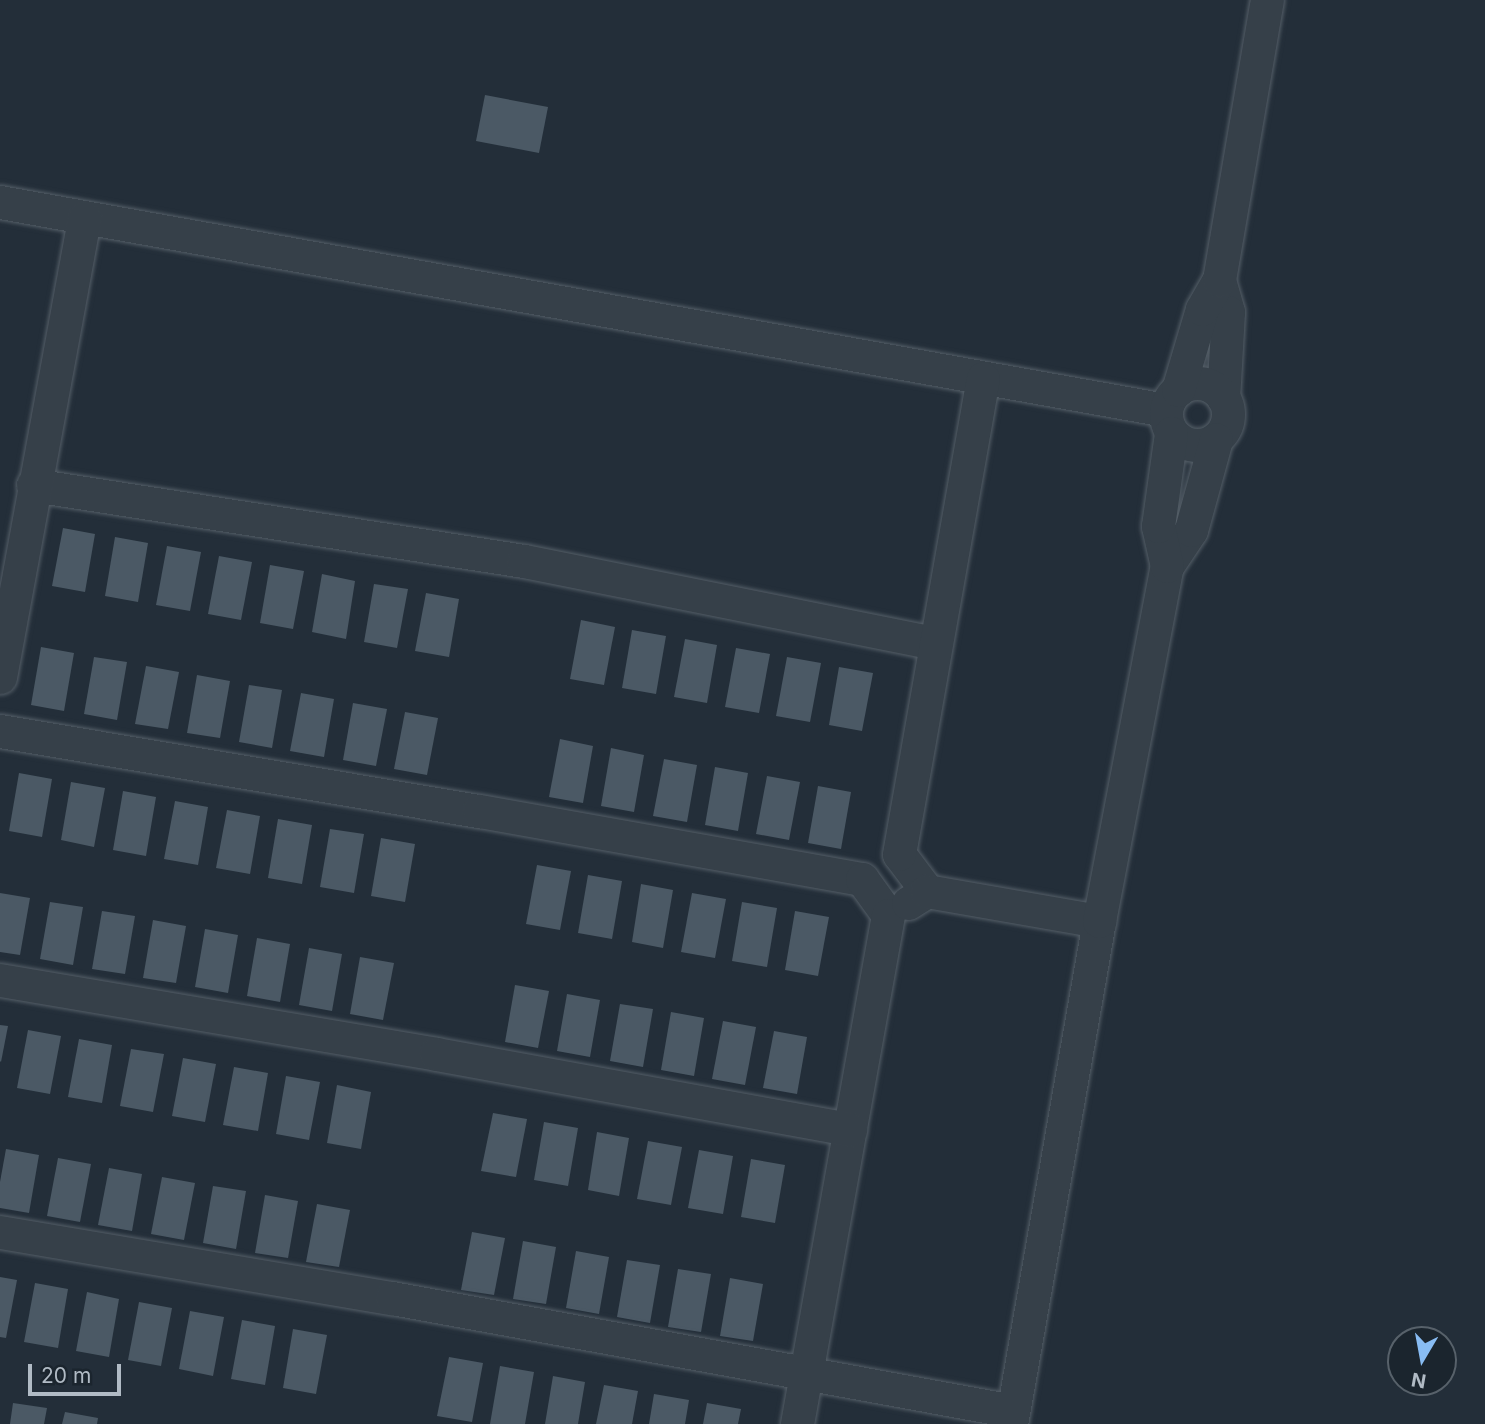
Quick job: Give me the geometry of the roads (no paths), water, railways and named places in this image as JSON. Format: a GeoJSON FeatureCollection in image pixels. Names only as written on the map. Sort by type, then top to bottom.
{"type":"FeatureCollection","features":[{"type":"Feature","properties":{"kind":"street"},"geometry":{"type":"LineString","coordinates":[[1167,566],[1158,526],[1171,411],[1202,309],[1219,280],[1267,0]]}},
{"type":"Feature","properties":{"kind":"street"},"geometry":{"type":"LineString","coordinates":[[0,202],[1171,411],[1192,445],[1205,444],[1216,439]]}},
{"type":"Feature","properties":{"kind":"street"},"geometry":{"type":"LineString","coordinates":[[0,677],[33,485],[84,218]]}},
{"type":"Feature","properties":{"kind":"street"},"geometry":{"type":"LineString","coordinates":[[0,1232],[392,1298],[806,1374],[1012,1417],[1099,921],[1167,566],[1191,530],[1216,439],[1227,420],[1223,398],[1228,312],[1219,280]]}},
{"type":"Feature","properties":{"kind":"street"},"geometry":{"type":"LineString","coordinates":[[862,879],[899,854],[983,377]]}},
{"type":"Feature","properties":{"kind":"street"},"geometry":{"type":"LineString","coordinates":[[1171,411],[1187,384],[1207,385],[1223,398]]}},
{"type":"Feature","properties":{"kind":"street"},"geometry":{"type":"LineString","coordinates":[[33,485],[524,561],[935,643]]}},
{"type":"Feature","properties":{"kind":"street"},"geometry":{"type":"LineString","coordinates":[[0,731],[479,811],[862,879],[888,915],[797,1424]]}},
{"type":"Feature","properties":{"kind":"street"},"geometry":{"type":"LineString","coordinates":[[899,854],[927,891]]}},
{"type":"Feature","properties":{"kind":"street"},"geometry":{"type":"LineString","coordinates":[[888,915],[927,891],[1099,921]]}},
{"type":"Feature","properties":{"kind":"street"},"geometry":{"type":"LineString","coordinates":[[0,980],[422,1051],[850,1129]]}}]}
